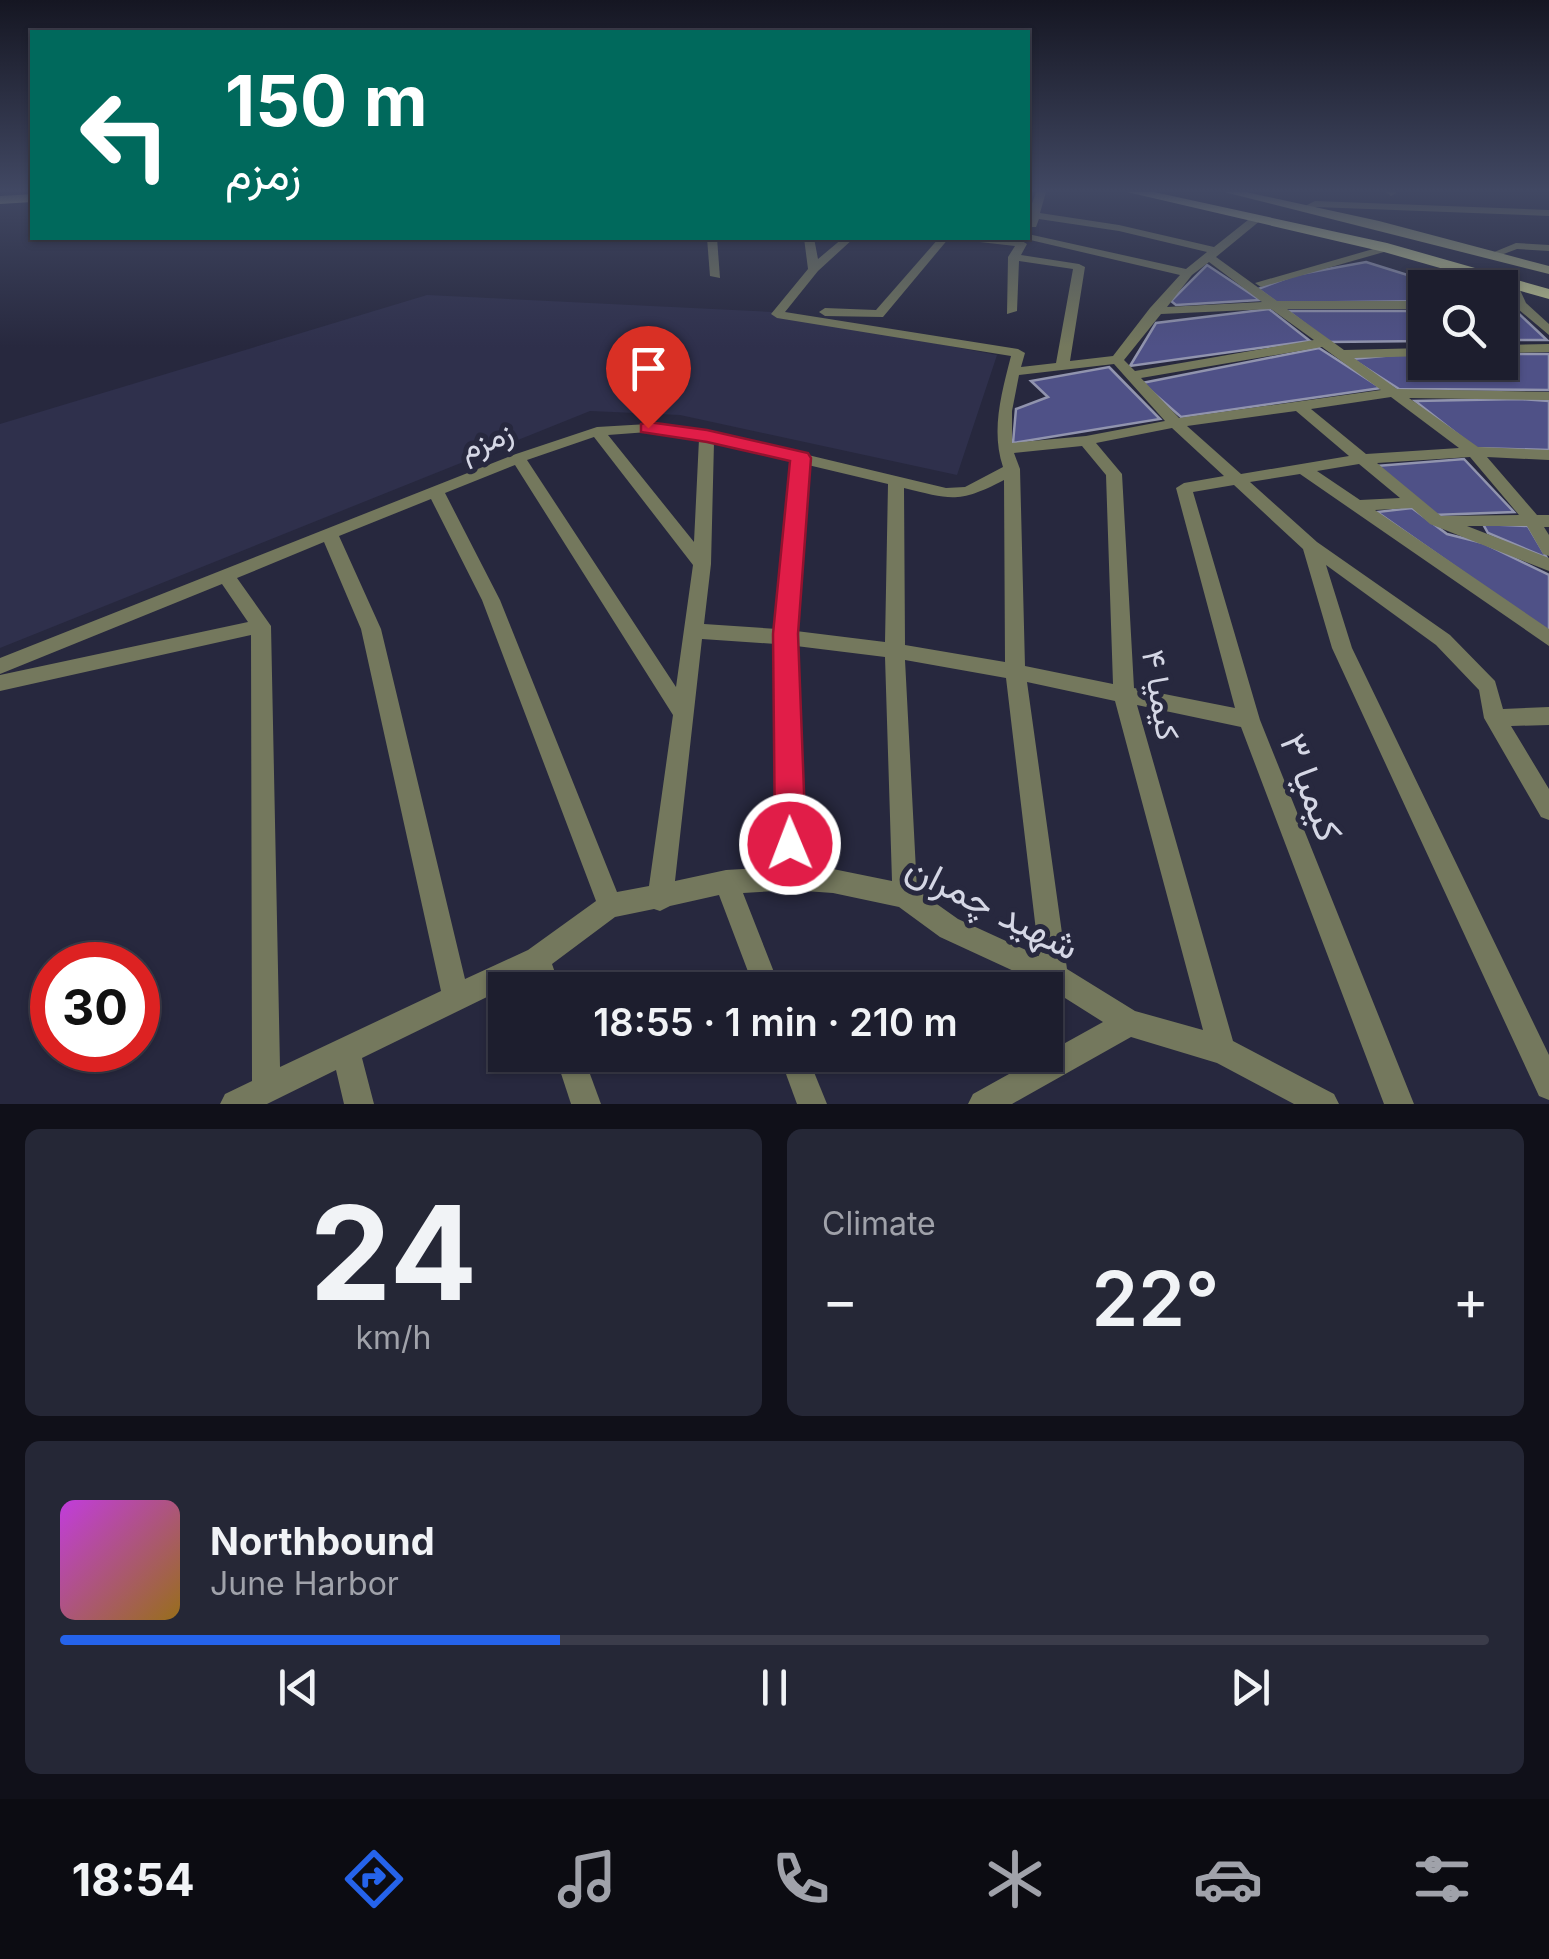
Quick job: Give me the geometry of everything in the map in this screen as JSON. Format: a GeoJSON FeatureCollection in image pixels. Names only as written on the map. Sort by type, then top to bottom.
{"type":"FeatureCollection","features":[{"type":"Feature","properties":{"kind":"main road"},"geometry":{"type":"LineString","coordinates":[[1368,244],[1468,270]]}},
{"type":"Feature","properties":{"kind":"main road"},"geometry":{"type":"LineString","coordinates":[[1410,244],[1549,281]]}},
{"type":"Feature","properties":{"kind":"main road"},"geometry":{"type":"LineString","coordinates":[[1518,284],[1549,294]]}},
{"type":"Feature","properties":{"kind":"street"},"geometry":{"type":"LineString","coordinates":[[713,244],[716,276]]}},
{"type":"Feature","properties":{"kind":"street"},"geometry":{"type":"LineString","coordinates":[[810,244],[814,270]]}},
{"type":"Feature","properties":{"kind":"street"},"geometry":{"type":"LineString","coordinates":[[783,315],[814,270],[843,244]]}},
{"type":"Feature","properties":{"kind":"street"},"geometry":{"type":"LineString","coordinates":[[783,315],[818,311],[879,314],[939,244]]}},
{"type":"Feature","properties":{"kind":"street"},"geometry":{"type":"LineString","coordinates":[[1006,244],[1188,273]]}},
{"type":"Feature","properties":{"kind":"street"},"geometry":{"type":"LineString","coordinates":[[1174,244],[1211,254],[1322,343],[1474,452],[1540,521],[1549,550]]}},
{"type":"Feature","properties":{"kind":"street"},"geometry":{"type":"LineString","coordinates":[[1014,372],[1117,360],[1188,273],[1224,244]]}},
{"type":"Feature","properties":{"kind":"street"},"geometry":{"type":"LineString","coordinates":[[1447,244],[1549,270]]}},
{"type":"Feature","properties":{"kind":"street"},"geometry":{"type":"LineString","coordinates":[[1011,311],[1022,246]]}},
{"type":"Feature","properties":{"kind":"street"},"geometry":{"type":"LineString","coordinates":[[1022,246],[1079,267],[1062,368]]}},
{"type":"Feature","properties":{"kind":"street"},"geometry":{"type":"LineString","coordinates":[[1493,255],[1516,246],[1549,248]]}},
{"type":"Feature","properties":{"kind":"street"},"geometry":{"type":"LineString","coordinates":[[1262,283],[1388,248]]}},
{"type":"Feature","properties":{"kind":"street"},"geometry":{"type":"LineString","coordinates":[[1518,298],[1549,332]]}},
{"type":"Feature","properties":{"kind":"street"},"geometry":{"type":"LineString","coordinates":[[1154,311],[1273,305],[1408,305]]}},
{"type":"Feature","properties":{"kind":"street"},"geometry":{"type":"LineString","coordinates":[[783,315],[1018,353],[1005,398],[1015,669],[1053,972]]}},
{"type":"Feature","properties":{"kind":"street"},"geometry":{"type":"LineString","coordinates":[[1131,376],[1322,343]]}},
{"type":"Feature","properties":{"kind":"street"},"geometry":{"type":"LineString","coordinates":[[1518,349],[1549,348]]}},
{"type":"Feature","properties":{"kind":"street"},"geometry":{"type":"LineString","coordinates":[[1339,354],[1408,352]]}},
{"type":"Feature","properties":{"kind":"street"},"geometry":{"type":"LineString","coordinates":[[1117,360],[1175,422],[1310,546],[1443,640],[1488,687],[1495,718],[1549,810]]}},
{"type":"Feature","properties":{"kind":"street"},"geometry":{"type":"LineString","coordinates":[[1007,459],[1175,422],[1392,393],[1549,396]]}},
{"type":"Feature","properties":{"kind":"street"},"geometry":{"type":"LineString","coordinates":[[1300,407],[1436,520],[1549,566]]}},
{"type":"Feature","properties":{"kind":"street","name":"زمزم"},"geometry":{"type":"LineString","coordinates":[[0,666],[518,458],[597,431],[648,428],[707,436],[946,493],[968,492],[1007,459]]}},
{"type":"Feature","properties":{"kind":"street"},"geometry":{"type":"LineString","coordinates":[[597,431],[702,564]]}},
{"type":"Feature","properties":{"kind":"street"},"geometry":{"type":"LineString","coordinates":[[660,899],[702,564],[707,436]]}},
{"type":"Feature","properties":{"kind":"street","name":"کیمیا ۴"},"geometry":{"type":"LineString","coordinates":[[1086,441],[1114,474],[1124,695],[1222,1050]]}},
{"type":"Feature","properties":{"kind":"street"},"geometry":{"type":"LineString","coordinates":[[1236,479],[1361,459],[1474,452],[1549,455]]}},
{"type":"Feature","properties":{"kind":"street"},"geometry":{"type":"LineString","coordinates":[[518,458],[685,718]]}},
{"type":"Feature","properties":{"kind":"street"},"geometry":{"type":"LineString","coordinates":[[791,878],[786,634],[800,458]]}},
{"type":"Feature","properties":{"kind":"street"},"geometry":{"type":"LineString","coordinates":[[1303,469],[1549,638]]}},
{"type":"Feature","properties":{"kind":"street","name":"کیمیا ۳"},"geometry":{"type":"LineString","coordinates":[[1236,479],[1184,488],[1249,720],[1399,1104]]}},
{"type":"Feature","properties":{"kind":"street"},"geometry":{"type":"LineString","coordinates":[[896,481],[895,649],[905,896]]}},
{"type":"Feature","properties":{"kind":"street"},"geometry":{"type":"LineString","coordinates":[[436,492],[492,600],[610,906]]}},
{"type":"Feature","properties":{"kind":"street"},"geometry":{"type":"LineString","coordinates":[[1355,506],[1414,503]]}},
{"type":"Feature","properties":{"kind":"street"},"geometry":{"type":"LineString","coordinates":[[1436,520],[1540,521]]}},
{"type":"Feature","properties":{"kind":"street"},"geometry":{"type":"LineString","coordinates":[[330,534],[371,629],[456,996]]}},
{"type":"Feature","properties":{"kind":"street"},"geometry":{"type":"LineString","coordinates":[[1310,546],[1342,648],[1549,1086]]}},
{"type":"Feature","properties":{"kind":"street"},"geometry":{"type":"LineString","coordinates":[[225,574],[261,626],[266,1088]]}},
{"type":"Feature","properties":{"kind":"street"},"geometry":{"type":"LineString","coordinates":[[0,683],[261,626]]}},
{"type":"Feature","properties":{"kind":"street"},"geometry":{"type":"LineString","coordinates":[[694,631],[786,634],[895,649],[1015,669],[1249,720]]}},
{"type":"Feature","properties":{"kind":"street"},"geometry":{"type":"LineString","coordinates":[[1495,718],[1549,716]]}},
{"type":"Feature","properties":{"kind":"street","name":"شهید چمران"},"geometry":{"type":"LineString","coordinates":[[235,1104],[537,959],[610,906],[660,899],[726,882],[791,878],[905,896],[950,928],[1045,972]]}},
{"type":"Feature","properties":{"kind":"street"},"geometry":{"type":"LineString","coordinates":[[726,882],[761,972]]}},
{"type":"Feature","properties":{"kind":"street"},"geometry":{"type":"LineString","coordinates":[[537,959],[542,972]]}},
{"type":"Feature","properties":{"kind":"street","name":"شهید چمران"},"geometry":{"type":"LineString","coordinates":[[1063,982],[1129,1023],[1222,1050],[1324,1104]]}},
{"type":"Feature","properties":{"kind":"street"},"geometry":{"type":"LineString","coordinates":[[983,1104],[1129,1023]]}},
{"type":"Feature","properties":{"kind":"street"},"geometry":{"type":"LineString","coordinates":[[346,1051],[358,1104]]}},
{"type":"Feature","properties":{"kind":"street"},"geometry":{"type":"LineString","coordinates":[[575,1072],[586,1104]]}},
{"type":"Feature","properties":{"kind":"street"},"geometry":{"type":"LineString","coordinates":[[800,1072],[812,1104]]}},
{"type":"Feature","properties":{"kind":"shaded area"},"geometry":{"type":"Polygon","coordinates":[[[427,295],[772,312],[997,355],[957,475],[680,415],[590,411],[0,648],[0,424],[427,295]]]}},
{"type":"Feature","properties":{"kind":"building"},"geometry":{"type":"Polygon","coordinates":[[[1366,262],[1408,275],[1408,301],[1277,303],[1258,289],[1295,275],[1366,262]]]}},
{"type":"Feature","properties":{"kind":"building"},"geometry":{"type":"Polygon","coordinates":[[[1207,265],[1260,300],[1176,305],[1171,301],[1207,265]]]}},
{"type":"Feature","properties":{"kind":"building"},"geometry":{"type":"Polygon","coordinates":[[[1269,309],[1310,341],[1130,366],[1156,323],[1269,309]]]}},
{"type":"Feature","properties":{"kind":"building"},"geometry":{"type":"Polygon","coordinates":[[[1288,311],[1408,311],[1408,341],[1328,342],[1288,311]]]}},
{"type":"Feature","properties":{"kind":"building"},"geometry":{"type":"Polygon","coordinates":[[[1518,313],[1547,340],[1518,340],[1518,313]]]}},
{"type":"Feature","properties":{"kind":"building"},"geometry":{"type":"Polygon","coordinates":[[[1319,348],[1381,388],[1181,417],[1142,383],[1319,348]]]}},
{"type":"Feature","properties":{"kind":"building"},"geometry":{"type":"Polygon","coordinates":[[[1408,354],[1408,380],[1518,380],[1518,354],[1549,354],[1549,390],[1399,389],[1352,359],[1408,354]]]}},
{"type":"Feature","properties":{"kind":"building"},"geometry":{"type":"Polygon","coordinates":[[[1109,367],[1160,419],[1013,443],[1016,409],[1048,397],[1031,381],[1109,367]]]}},
{"type":"Feature","properties":{"kind":"building"},"geometry":{"type":"Polygon","coordinates":[[[1415,401],[1549,401],[1549,450],[1475,448],[1415,401]]]}},
{"type":"Feature","properties":{"kind":"building"},"geometry":{"type":"Polygon","coordinates":[[[1464,459],[1514,512],[1433,515],[1376,466],[1464,459]]]}},
{"type":"Feature","properties":{"kind":"building"},"geometry":{"type":"Polygon","coordinates":[[[1412,508],[1447,534],[1483,543],[1549,575],[1549,633],[1377,512],[1412,508]]]}},
{"type":"Feature","properties":{"kind":"building"},"geometry":{"type":"Polygon","coordinates":[[[1483,524],[1528,526],[1547,558],[1488,533],[1483,524]]]}},
{"type":"Feature","properties":{"kind":"route"},"geometry":{"type":"LineString","coordinates":[[648,428],[707,436],[800,458],[786,634],[790,844]]}}]}
